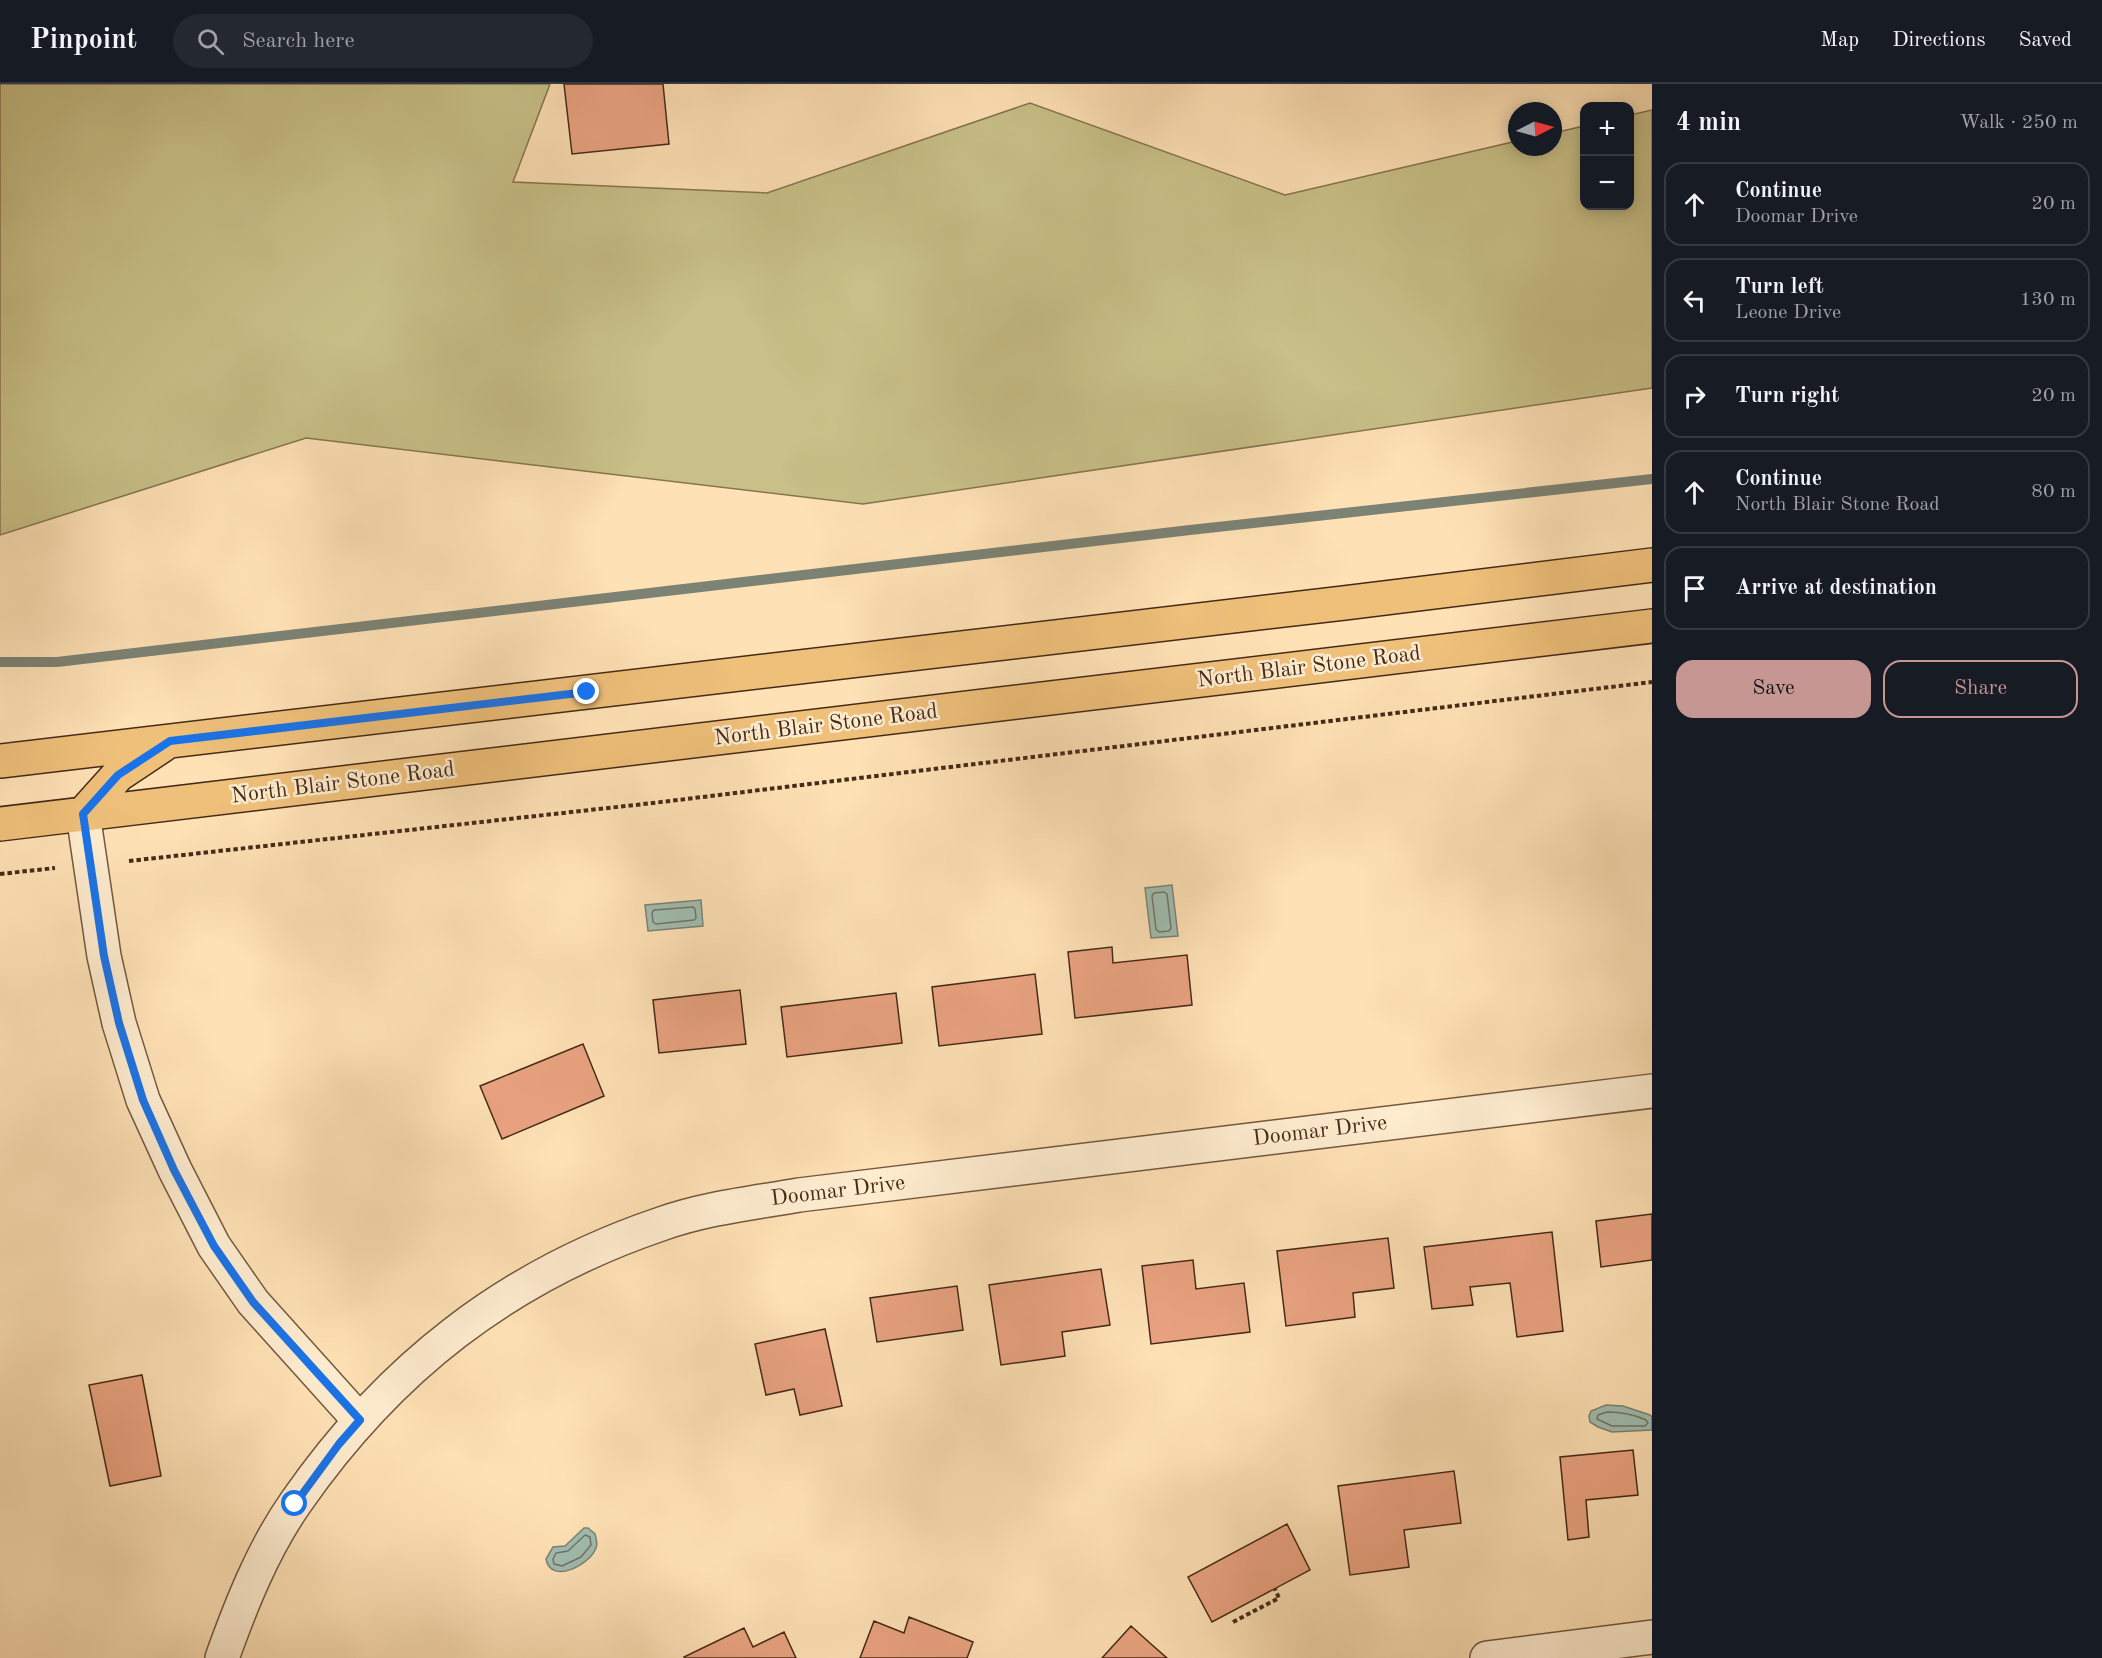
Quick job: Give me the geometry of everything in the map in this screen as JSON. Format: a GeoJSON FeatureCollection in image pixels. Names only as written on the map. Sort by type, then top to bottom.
{"type":"FeatureCollection","features":[{"type":"Feature","properties":{"kind":"main road"},"geometry":{"type":"LineString","coordinates":[[0,761],[1652,565]]}},
{"type":"Feature","properties":{"kind":"main road","name":"North Blair Stone Road"},"geometry":{"type":"LineString","coordinates":[[0,824],[1652,626]]}},
{"type":"Feature","properties":{"kind":"main road"},"geometry":{"type":"LineString","coordinates":[[83,814],[118,775],[170,741]]}},
{"type":"Feature","properties":{"kind":"street"},"geometry":{"type":"LineString","coordinates":[[83,814],[104,956],[119,1023],[143,1100],[174,1170],[214,1246],[253,1302],[360,1420]]}},
{"type":"Feature","properties":{"kind":"street","name":"Doomar Drive"},"geometry":{"type":"LineString","coordinates":[[222,1658],[237,1615],[264,1557],[295,1504],[339,1444],[360,1420],[424,1356],[467,1322],[512,1292],[591,1251],[663,1223],[720,1208],[835,1191],[1652,1090]]}},
{"type":"Feature","properties":{"kind":"street"},"geometry":{"type":"LineString","coordinates":[[1486,1658],[1652,1637]]}},
{"type":"Feature","properties":{"kind":"path"},"geometry":{"type":"LineString","coordinates":[[129,861],[676,800],[1652,682]]}},
{"type":"Feature","properties":{"kind":"path"},"geometry":{"type":"LineString","coordinates":[[0,874],[55,868]]}},
{"type":"Feature","properties":{"kind":"path"},"geometry":{"type":"LineString","coordinates":[[1233,1622],[1279,1598],[1275,1589]]}},
{"type":"Feature","properties":{"kind":"shaded area"},"geometry":{"type":"Polygon","coordinates":[[[0,84],[550,84],[513,182],[767,193],[1030,103],[1285,195],[1508,143],[1508,156],[1562,156],[1562,131],[1580,127],[1580,210],[1634,210],[1634,114],[1652,110],[1652,388],[863,504],[306,438],[0,535],[0,84]]]}},
{"type":"Feature","properties":{"kind":"water"},"geometry":{"type":"Polygon","coordinates":[[[1172,885],[1178,936],[1151,938],[1145,888],[1172,885]]]}},
{"type":"Feature","properties":{"kind":"water"},"geometry":{"type":"Polygon","coordinates":[[[701,900],[703,926],[648,931],[645,905],[701,900]]]}},
{"type":"Feature","properties":{"kind":"water"},"geometry":{"type":"Polygon","coordinates":[[[1606,1405],[1623,1406],[1650,1415],[1652,1430],[1612,1432],[1590,1422],[1591,1411],[1606,1405]]]}},
{"type":"Feature","properties":{"kind":"water"},"geometry":{"type":"Polygon","coordinates":[[[584,1528],[588,1528],[595,1534],[597,1544],[586,1561],[571,1570],[555,1571],[549,1567],[546,1559],[553,1547],[565,1546],[584,1528]]]}},
{"type":"Feature","properties":{"kind":"building"},"geometry":{"type":"Polygon","coordinates":[[[564,84],[663,84],[669,144],[572,154],[564,84]]]}},
{"type":"Feature","properties":{"kind":"building"},"geometry":{"type":"Polygon","coordinates":[[[1112,947],[1113,963],[1187,955],[1192,1005],[1075,1018],[1068,952],[1112,947]]]}},
{"type":"Feature","properties":{"kind":"building"},"geometry":{"type":"Polygon","coordinates":[[[1035,974],[1042,1034],[939,1046],[932,987],[1035,974]]]}},
{"type":"Feature","properties":{"kind":"building"},"geometry":{"type":"Polygon","coordinates":[[[740,990],[746,1044],[659,1053],[653,1000],[740,990]]]}},
{"type":"Feature","properties":{"kind":"building"},"geometry":{"type":"Polygon","coordinates":[[[896,993],[902,1043],[787,1057],[781,1007],[896,993]]]}},
{"type":"Feature","properties":{"kind":"building"},"geometry":{"type":"Polygon","coordinates":[[[583,1044],[604,1096],[502,1139],[480,1086],[583,1044]]]}},
{"type":"Feature","properties":{"kind":"building"},"geometry":{"type":"Polygon","coordinates":[[[1652,1214],[1652,1260],[1601,1267],[1596,1221],[1652,1214]]]}},
{"type":"Feature","properties":{"kind":"building"},"geometry":{"type":"Polygon","coordinates":[[[1552,1232],[1563,1331],[1517,1337],[1510,1283],[1470,1287],[1473,1305],[1432,1309],[1424,1247],[1552,1232]]]}},
{"type":"Feature","properties":{"kind":"building"},"geometry":{"type":"Polygon","coordinates":[[[1388,1238],[1394,1288],[1353,1293],[1355,1317],[1286,1326],[1277,1251],[1388,1238]]]}},
{"type":"Feature","properties":{"kind":"building"},"geometry":{"type":"Polygon","coordinates":[[[1193,1260],[1196,1289],[1244,1283],[1250,1332],[1151,1344],[1142,1266],[1193,1260]]]}},
{"type":"Feature","properties":{"kind":"building"},"geometry":{"type":"Polygon","coordinates":[[[1101,1269],[1110,1325],[1062,1332],[1065,1356],[1001,1365],[989,1285],[1101,1269]]]}},
{"type":"Feature","properties":{"kind":"building"},"geometry":{"type":"Polygon","coordinates":[[[957,1286],[963,1330],[877,1342],[870,1298],[957,1286]]]}},
{"type":"Feature","properties":{"kind":"building"},"geometry":{"type":"Polygon","coordinates":[[[825,1329],[842,1406],[800,1415],[794,1389],[766,1395],[755,1344],[825,1329]]]}},
{"type":"Feature","properties":{"kind":"building"},"geometry":{"type":"Polygon","coordinates":[[[142,1375],[161,1476],[110,1486],[89,1385],[142,1375]]]}},
{"type":"Feature","properties":{"kind":"building"},"geometry":{"type":"Polygon","coordinates":[[[1633,1450],[1638,1495],[1586,1500],[1589,1537],[1568,1540],[1560,1457],[1633,1450]]]}},
{"type":"Feature","properties":{"kind":"building"},"geometry":{"type":"Polygon","coordinates":[[[1454,1471],[1461,1523],[1404,1530],[1409,1567],[1350,1575],[1338,1486],[1454,1471]]]}},
{"type":"Feature","properties":{"kind":"building"},"geometry":{"type":"Polygon","coordinates":[[[1287,1524],[1310,1570],[1212,1622],[1188,1577],[1287,1524]]]}},
{"type":"Feature","properties":{"kind":"building"},"geometry":{"type":"Polygon","coordinates":[[[909,1617],[973,1642],[967,1658],[860,1658],[874,1621],[904,1633],[909,1617]]]}},
{"type":"Feature","properties":{"kind":"building"},"geometry":{"type":"Polygon","coordinates":[[[1131,1626],[1151,1644],[1167,1658],[1102,1658],[1131,1626]]]}},
{"type":"Feature","properties":{"kind":"building"},"geometry":{"type":"Polygon","coordinates":[[[744,1628],[753,1647],[784,1632],[796,1658],[684,1657],[744,1628]]]}},
{"type":"Feature","properties":{"kind":"waterway"},"geometry":{"type":"LineString","coordinates":[[0,662],[57,662],[1190,530],[1652,479]]}},
{"type":"Feature","properties":{"kind":"route"},"geometry":{"type":"LineString","coordinates":[[295,1504],[339,1444],[360,1420],[253,1302],[214,1246],[174,1170],[143,1100],[119,1023],[104,956],[83,814],[118,775],[170,741],[587,692]]}}]}
